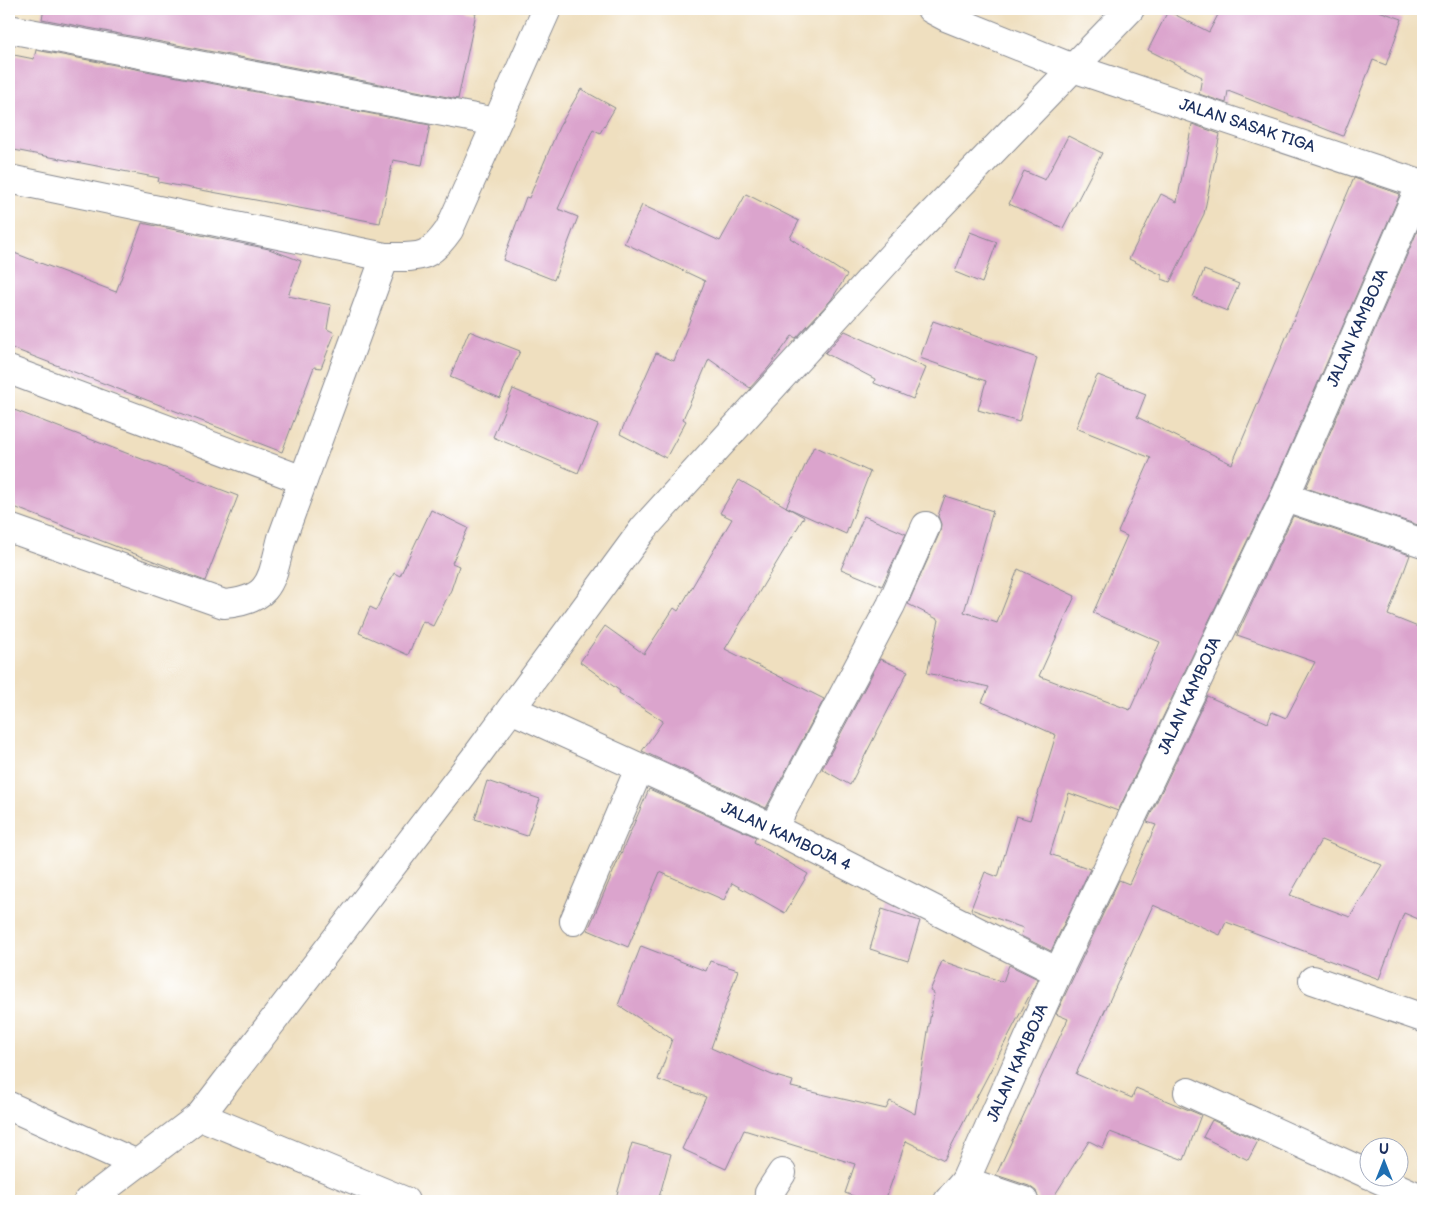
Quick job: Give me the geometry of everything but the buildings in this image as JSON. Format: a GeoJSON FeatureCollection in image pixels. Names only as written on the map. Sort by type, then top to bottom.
{"type":"FeatureCollection","features":[{"type":"Feature","properties":{"kind":"street"},"geometry":{"type":"LineString","coordinates":[[9,179],[385,257],[419,257],[437,247],[449,230],[547,9]]}},
{"type":"Feature","properties":{"kind":"street","name":"JALAN SASAK TIGA"},"geometry":{"type":"LineString","coordinates":[[931,9],[946,17],[1073,68],[1422,185]]}},
{"type":"Feature","properties":{"kind":"street"},"geometry":{"type":"LineString","coordinates":[[88,1201],[200,1116],[511,709],[644,528],[899,248],[1130,9]]}},
{"type":"Feature","properties":{"kind":"street"},"geometry":{"type":"LineString","coordinates":[[9,29],[496,122]]}},
{"type":"Feature","properties":{"kind":"street","name":"JALAN KAMBOJA"},"geometry":{"type":"LineString","coordinates":[[948,1201],[965,1181],[1058,972],[1285,496],[1422,185]]}},
{"type":"Feature","properties":{"kind":"street"},"geometry":{"type":"LineString","coordinates":[[9,528],[224,604],[250,601],[262,593],[272,578],[282,538],[302,480],[385,257]]}},
{"type":"Feature","properties":{"kind":"street"},"geometry":{"type":"LineString","coordinates":[[9,370],[302,480]]}},
{"type":"Feature","properties":{"kind":"street"},"geometry":{"type":"LineString","coordinates":[[1285,496],[1423,542]]}},
{"type":"Feature","properties":{"kind":"street"},"geometry":{"type":"LineString","coordinates":[[773,828],[833,712],[892,605],[926,526]]}},
{"type":"Feature","properties":{"kind":"street","name":"JALAN KAMBOJA 4"},"geometry":{"type":"LineString","coordinates":[[511,709],[773,828],[1058,972]]}},
{"type":"Feature","properties":{"kind":"street"},"geometry":{"type":"LineString","coordinates":[[574,920],[640,769]]}},
{"type":"Feature","properties":{"kind":"street"},"geometry":{"type":"LineString","coordinates":[[1313,980],[1423,1018]]}},
{"type":"Feature","properties":{"kind":"street"},"geometry":{"type":"LineString","coordinates":[[1188,1092],[1360,1169]]}},
{"type":"Feature","properties":{"kind":"street"},"geometry":{"type":"LineString","coordinates":[[9,1106],[137,1164]]}},
{"type":"Feature","properties":{"kind":"street"},"geometry":{"type":"LineString","coordinates":[[200,1116],[405,1201]]}},
{"type":"Feature","properties":{"kind":"street"},"geometry":{"type":"LineString","coordinates":[[773,1201],[769,1193],[782,1173]]}},
{"type":"Feature","properties":{"kind":"street"},"geometry":{"type":"LineString","coordinates":[[965,1181],[1024,1201]]}},
{"type":"Feature","properties":{"kind":"street"},"geometry":{"type":"LineString","coordinates":[[1398,1188],[1423,1199]]}}]}
